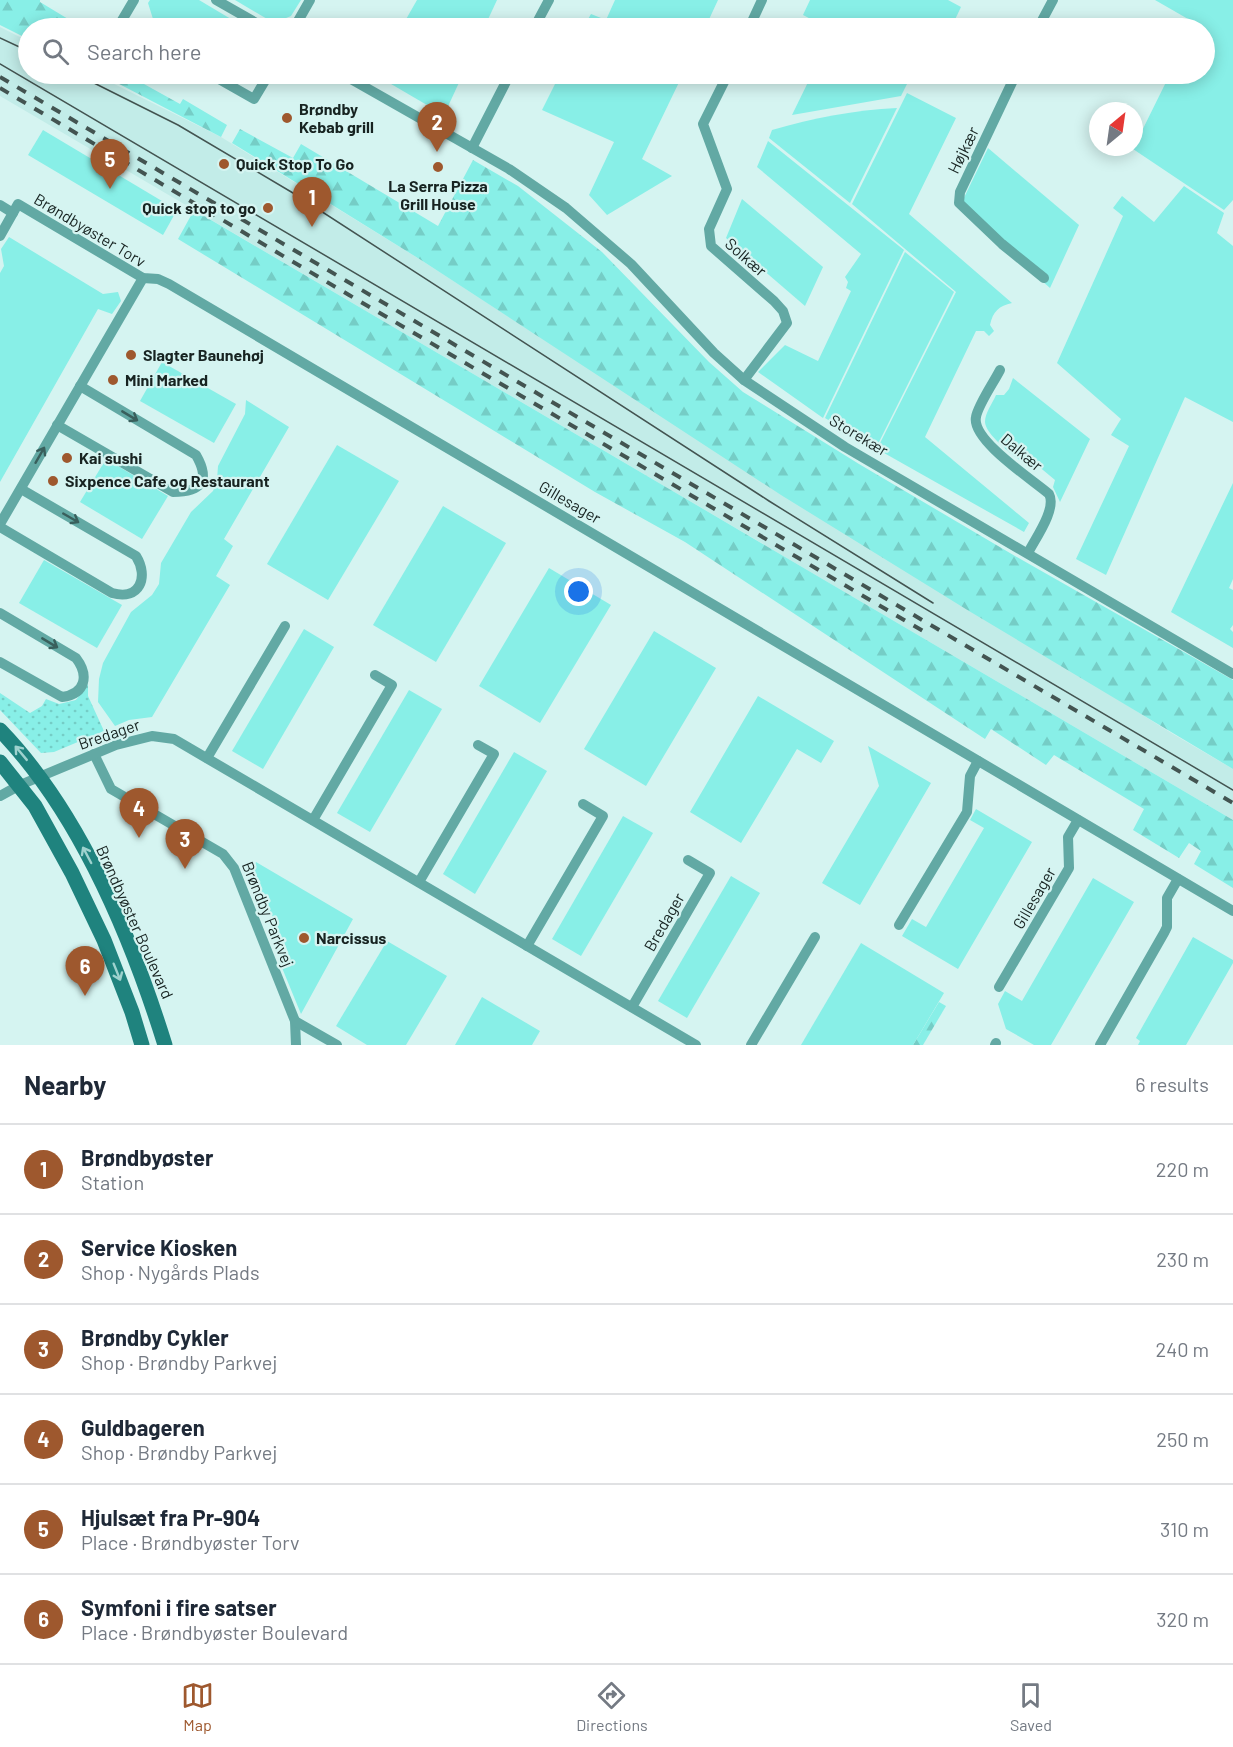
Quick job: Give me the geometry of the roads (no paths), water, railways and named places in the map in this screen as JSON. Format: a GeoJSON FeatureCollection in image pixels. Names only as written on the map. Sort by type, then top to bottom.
{"type":"FeatureCollection","features":[{"type":"Feature","properties":{"kind":"street"},"geometry":{"type":"LineString","coordinates":[[123,18],[134,0]]}},
{"type":"Feature","properties":{"kind":"street"},"geometry":{"type":"LineString","coordinates":[[216,0],[248,18]]}},
{"type":"Feature","properties":{"kind":"street"},"geometry":{"type":"LineString","coordinates":[[300,18],[310,0]]}},
{"type":"Feature","properties":{"kind":"street"},"geometry":{"type":"LineString","coordinates":[[539,18],[549,0]]}},
{"type":"Feature","properties":{"kind":"street"},"geometry":{"type":"LineString","coordinates":[[754,18],[762,0]]}},
{"type":"Feature","properties":{"kind":"street"},"geometry":{"type":"LineString","coordinates":[[1043,18],[1053,0]]}},
{"type":"Feature","properties":{"kind":"street"},"geometry":{"type":"LineString","coordinates":[[228,84],[254,99],[263,84]]}},
{"type":"Feature","properties":{"kind":"street","name":"Storekær"},"geometry":{"type":"LineString","coordinates":[[360,84],[509,169],[566,208],[631,264],[714,353],[744,380],[845,447],[1233,674]]}},
{"type":"Feature","properties":{"kind":"street"},"geometry":{"type":"LineString","coordinates":[[472,148],[505,84]]}},
{"type":"Feature","properties":{"kind":"street","name":"Solkær"},"geometry":{"type":"LineString","coordinates":[[723,84],[703,124],[727,189],[709,229],[711,246],[774,301],[783,311],[787,323],[744,380]]}},
{"type":"Feature","properties":{"kind":"street","name":"Højkær"},"geometry":{"type":"LineString","coordinates":[[1012,84],[960,192],[958,202],[1002,244],[1044,278]]}},
{"type":"Feature","properties":{"kind":"street","name":"Brøndbyøster Torv"},"geometry":{"type":"LineString","coordinates":[[0,236],[18,204],[143,278],[57,425],[0,526],[112,593],[123,596],[132,593],[139,585],[143,576],[142,565],[136,556],[21,489]]}},
{"type":"Feature","properties":{"kind":"street","name":"Brøndbyøster Torv"},"geometry":{"type":"LineString","coordinates":[[0,206],[13,213]]}},
{"type":"Feature","properties":{"kind":"street","name":"Gillesager"},"geometry":{"type":"LineString","coordinates":[[143,278],[158,279],[169,284],[1233,911]]}},
{"type":"Feature","properties":{"kind":"street","name":"Dalkær"},"geometry":{"type":"LineString","coordinates":[[1000,370],[976,416],[979,430],[989,445],[1049,494],[1053,502],[1028,553]]}},
{"type":"Feature","properties":{"kind":"street"},"geometry":{"type":"LineString","coordinates":[[57,425],[173,492],[187,492],[195,489],[202,482],[203,468],[196,455],[80,386]]}},
{"type":"Feature","properties":{"kind":"street"},"geometry":{"type":"LineString","coordinates":[[0,613],[76,658],[84,668],[84,677],[77,691],[62,697],[0,662]]}},
{"type":"Feature","properties":{"kind":"street"},"geometry":{"type":"LineString","coordinates":[[207,758],[285,626]]}},
{"type":"Feature","properties":{"kind":"street"},"geometry":{"type":"LineString","coordinates":[[313,820],[392,685],[375,675]]}},
{"type":"Feature","properties":{"kind":"street","name":"Brøndbyøster Boulevard"},"geometry":{"type":"LineString","coordinates":[[0,730],[40,777],[74,831],[110,902],[140,973],[165,1045]]}},
{"type":"Feature","properties":{"kind":"street","name":"Bredager"},"geometry":{"type":"LineString","coordinates":[[0,796],[20,785],[131,740],[152,736],[174,740],[696,1045]]}},
{"type":"Feature","properties":{"kind":"street"},"geometry":{"type":"LineString","coordinates":[[418,882],[494,754],[478,745]]}},
{"type":"Feature","properties":{"kind":"street","name":"Brøndby Parkvej"},"geometry":{"type":"LineString","coordinates":[[94,754],[111,789],[229,859],[295,1021],[296,1045]]}},
{"type":"Feature","properties":{"kind":"street"},"geometry":{"type":"LineString","coordinates":[[899,926],[966,812],[970,776],[978,761]]}},
{"type":"Feature","properties":{"kind":"street"},"geometry":{"type":"LineString","coordinates":[[0,762],[36,806],[49,830],[99,931],[128,1001],[142,1045]]}},
{"type":"Feature","properties":{"kind":"street"},"geometry":{"type":"LineString","coordinates":[[527,946],[603,816],[583,804]]}},
{"type":"Feature","properties":{"kind":"street","name":"Gillesager"},"geometry":{"type":"LineString","coordinates":[[999,987],[1069,868],[1068,837],[1078,820]]}},
{"type":"Feature","properties":{"kind":"street","name":"Bredager"},"geometry":{"type":"LineString","coordinates":[[632,1007],[710,873],[688,860]]}},
{"type":"Feature","properties":{"kind":"street"},"geometry":{"type":"LineString","coordinates":[[1100,1045],[1167,927],[1167,898],[1178,879]]}},
{"type":"Feature","properties":{"kind":"street"},"geometry":{"type":"LineString","coordinates":[[751,1045],[815,937]]}},
{"type":"Feature","properties":{"kind":"street"},"geometry":{"type":"LineString","coordinates":[[295,1021],[337,1045]]}},
{"type":"Feature","properties":{"kind":"tram line"},"geometry":{"type":"LineString","coordinates":[[0,38],[18,46]]}},
{"type":"Feature","properties":{"kind":"tram line"},"geometry":{"type":"LineString","coordinates":[[0,64],[18,75]]}},
{"type":"Feature","properties":{"kind":"tram line"},"geometry":{"type":"LineString","coordinates":[[34,84],[1233,790]]}},
{"type":"Feature","properties":{"kind":"tram line"},"geometry":{"type":"LineString","coordinates":[[96,84],[178,125],[293,193],[769,501],[933,603]]}},
{"type":"Feature","properties":{"kind":"railway"},"geometry":{"type":"LineString","coordinates":[[0,77],[1233,803]]}},
{"type":"Feature","properties":{"kind":"railway"},"geometry":{"type":"LineString","coordinates":[[0,88],[923,631]]}},
{"type":"Feature","properties":{"kind":"place","name":"Brøndby Kebab grill"},"geometry":{"type":"Point","coordinates":[287,118]}},
{"type":"Feature","properties":{"kind":"place","name":"Service Kiosken"},"geometry":{"type":"Point","coordinates":[437,152]}},
{"type":"Feature","properties":{"kind":"place","name":"Quick Stop To Go"},"geometry":{"type":"Point","coordinates":[224,164]}},
{"type":"Feature","properties":{"kind":"place","name":"La Serra Pizza Grill House"},"geometry":{"type":"Point","coordinates":[438,167]}},
{"type":"Feature","properties":{"kind":"place","name":"Hjulsæt fra Pr-904"},"geometry":{"type":"Point","coordinates":[110,189]}},
{"type":"Feature","properties":{"kind":"place","name":"Quick stop to go"},"geometry":{"type":"Point","coordinates":[268,208]}},
{"type":"Feature","properties":{"kind":"place","name":"Brøndbyøster"},"geometry":{"type":"Point","coordinates":[312,227]}},
{"type":"Feature","properties":{"kind":"place","name":"Slagter Baunehøj"},"geometry":{"type":"Point","coordinates":[131,355]}},
{"type":"Feature","properties":{"kind":"place","name":"Mini Marked"},"geometry":{"type":"Point","coordinates":[113,380]}},
{"type":"Feature","properties":{"kind":"place","name":"Kai sushi"},"geometry":{"type":"Point","coordinates":[67,458]}},
{"type":"Feature","properties":{"kind":"place","name":"Sixpence Cafe og Restaurant"},"geometry":{"type":"Point","coordinates":[53,481]}},
{"type":"Feature","properties":{"kind":"place","name":"Guldbageren"},"geometry":{"type":"Point","coordinates":[139,838]}},
{"type":"Feature","properties":{"kind":"place","name":"Brøndby Cykler"},"geometry":{"type":"Point","coordinates":[185,869]}},
{"type":"Feature","properties":{"kind":"place","name":"Narcissus"},"geometry":{"type":"Point","coordinates":[304,938]}},
{"type":"Feature","properties":{"kind":"place","name":"Symfoni i fire satser"},"geometry":{"type":"Point","coordinates":[85,996]}}]}
